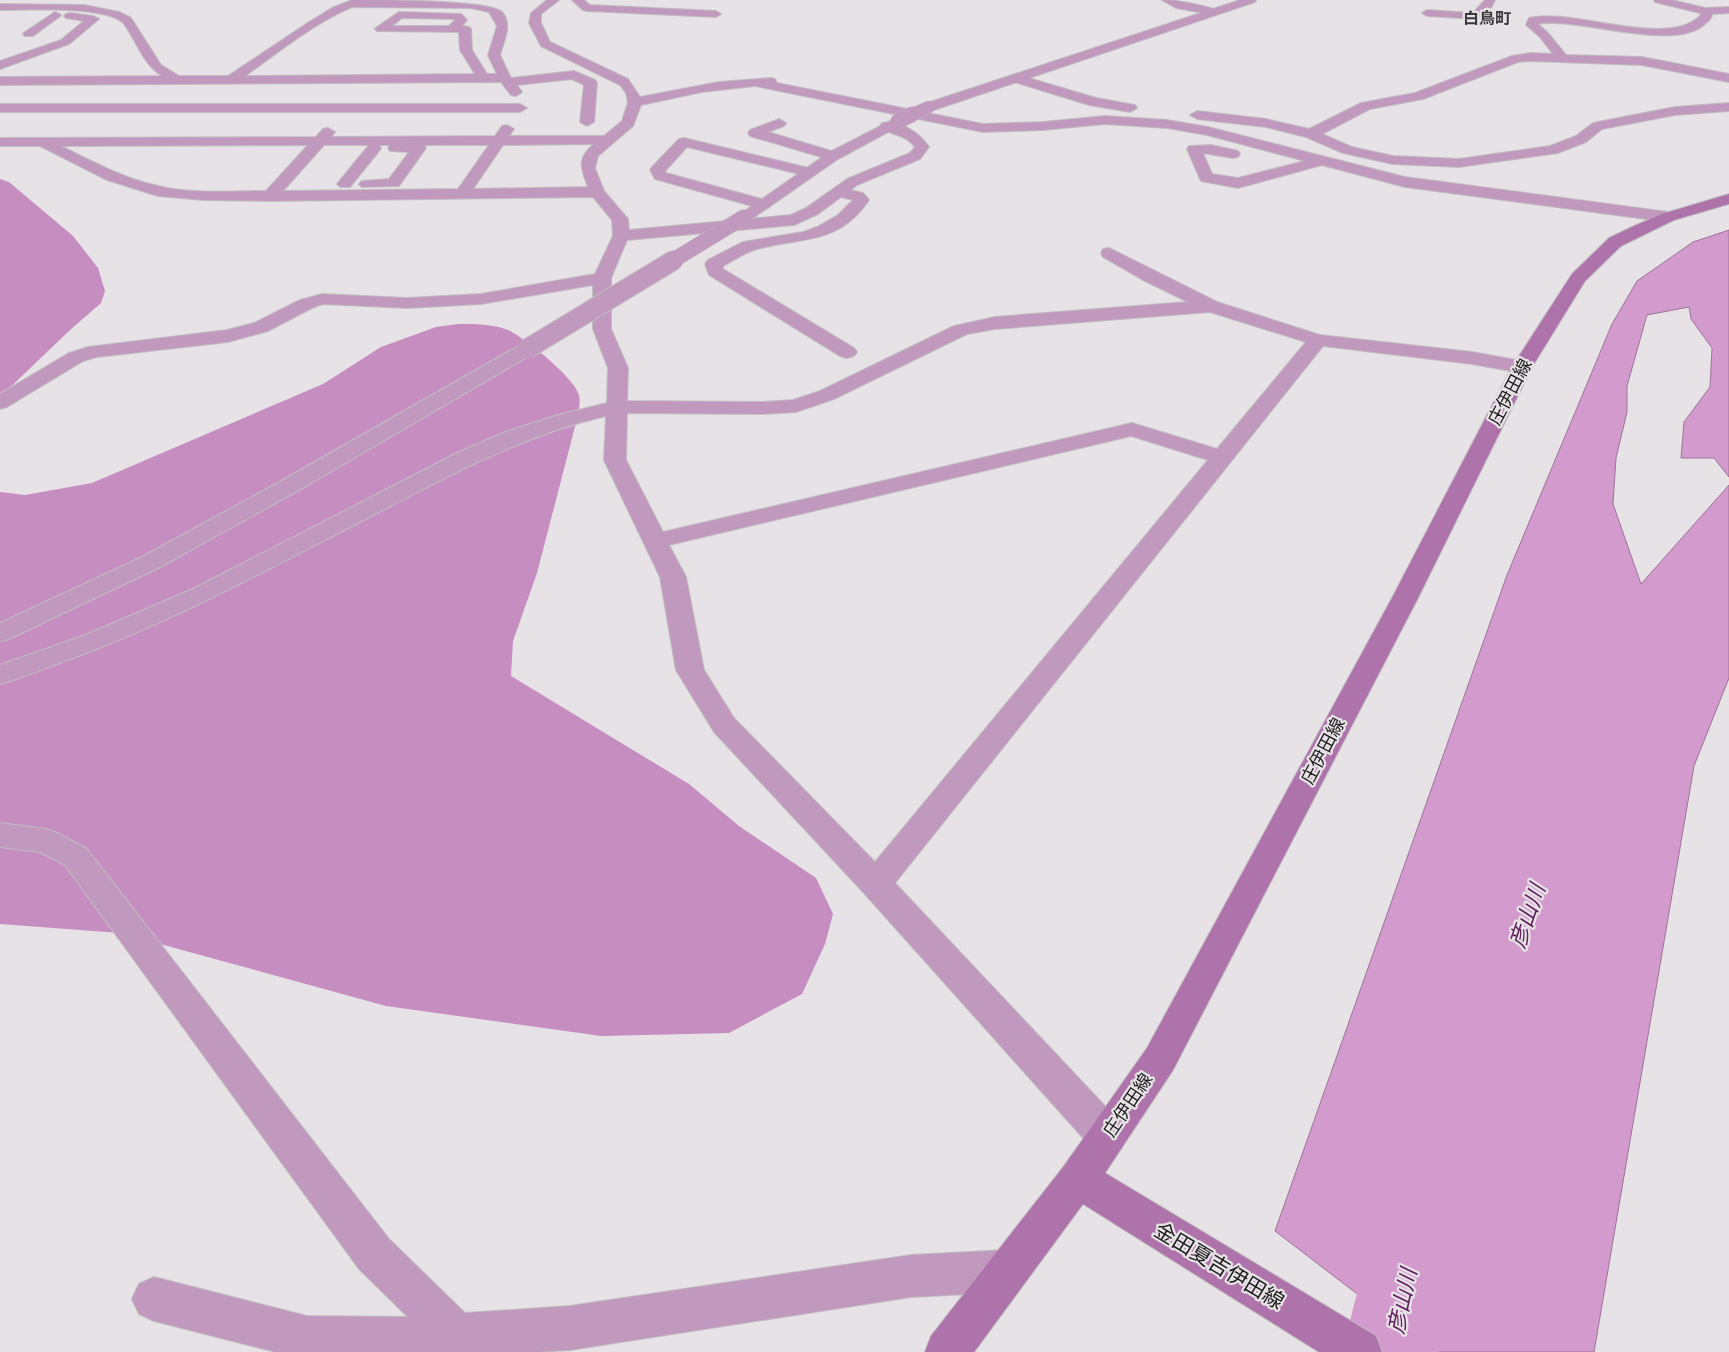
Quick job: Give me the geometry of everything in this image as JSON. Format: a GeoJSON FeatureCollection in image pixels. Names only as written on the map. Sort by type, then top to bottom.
{"type":"FeatureCollection","features":[{"type":"Feature","properties":{"kind":"main road","name":"庄伊田線"},"geometry":{"type":"LineString","coordinates":[[947,1352],[1078,1179],[1160,1059],[1405,598],[1522,367],[1578,278],[1615,242],[1668,217],[1729,199]]}},
{"type":"Feature","properties":{"kind":"main road","name":"金田夏吉伊田線"},"geometry":{"type":"LineString","coordinates":[[1078,1179],[1360,1352]]}},
{"type":"Feature","properties":{"kind":"street"},"geometry":{"type":"LineString","coordinates":[[554,0],[536,13],[535,23],[545,44],[624,82],[632,93],[635,102],[628,123],[591,154],[588,168],[597,192],[620,219],[621,236],[602,278],[602,329],[618,368],[615,460],[673,577],[690,670],[724,725],[876,884],[1107,1136]]}},
{"type":"Feature","properties":{"kind":"street"},"geometry":{"type":"LineString","coordinates":[[577,0],[588,8],[679,7],[716,14]]}},
{"type":"Feature","properties":{"kind":"street"},"geometry":{"type":"LineString","coordinates":[[1167,0],[1180,6],[1214,12]]}},
{"type":"Feature","properties":{"kind":"street"},"geometry":{"type":"LineString","coordinates":[[0,633],[159,558],[293,484],[527,348],[744,217],[833,156],[928,103],[1015,78],[1251,0]]}},
{"type":"Feature","properties":{"kind":"street"},"geometry":{"type":"LineString","coordinates":[[1434,27],[1428,21],[1425,9],[1476,16],[1488,5],[1490,0]]}},
{"type":"Feature","properties":{"kind":"street"},"geometry":{"type":"LineString","coordinates":[[1660,0],[1705,11],[1729,10]]}},
{"type":"Feature","properties":{"kind":"street"},"geometry":{"type":"LineString","coordinates":[[184,119],[231,79],[313,24],[356,2],[470,5],[493,9],[498,14],[503,26],[494,55],[507,80],[524,101],[500,140],[462,194]]}},
{"type":"Feature","properties":{"kind":"street"},"geometry":{"type":"LineString","coordinates":[[0,7],[50,11],[96,10],[121,16],[127,20],[156,67],[175,79]]}},
{"type":"Feature","properties":{"kind":"street"},"geometry":{"type":"LineString","coordinates":[[29,34],[50,11]]}},
{"type":"Feature","properties":{"kind":"street"},"geometry":{"type":"LineString","coordinates":[[0,65],[64,42],[93,19],[50,11]]}},
{"type":"Feature","properties":{"kind":"street"},"geometry":{"type":"LineString","coordinates":[[1561,56],[1544,35],[1532,25],[1533,20],[1578,22],[1639,31],[1679,30],[1694,28],[1704,23],[1707,16],[1705,11]]}},
{"type":"Feature","properties":{"kind":"street"},"geometry":{"type":"LineString","coordinates":[[452,29],[461,20],[457,16],[399,15],[381,29],[452,29],[465,29],[466,50],[478,79]]}},
{"type":"Feature","properties":{"kind":"street"},"geometry":{"type":"LineString","coordinates":[[416,29],[432,15]]}},
{"type":"Feature","properties":{"kind":"street"},"geometry":{"type":"LineString","coordinates":[[1311,134],[1366,106],[1418,96],[1516,59],[1530,56],[1642,61],[1729,78]]}},
{"type":"Feature","properties":{"kind":"street"},"geometry":{"type":"LineString","coordinates":[[0,81],[175,79],[507,80],[574,75],[591,83],[587,122]]}},
{"type":"Feature","properties":{"kind":"street"},"geometry":{"type":"LineString","coordinates":[[1015,78],[1108,105],[1246,120],[1311,134],[1348,150],[1393,160],[1459,163],[1553,150],[1581,138],[1598,126],[1675,111],[1729,107]]}},
{"type":"Feature","properties":{"kind":"street"},"geometry":{"type":"LineString","coordinates":[[226,141],[292,79]]}},
{"type":"Feature","properties":{"kind":"street"},"geometry":{"type":"LineString","coordinates":[[297,186],[321,146],[350,108],[376,79]]}},
{"type":"Feature","properties":{"kind":"street"},"geometry":{"type":"LineString","coordinates":[[412,140],[442,108],[478,79]]}},
{"type":"Feature","properties":{"kind":"street"},"geometry":{"type":"LineString","coordinates":[[35,142],[54,125],[120,80]]}},
{"type":"Feature","properties":{"kind":"street"},"geometry":{"type":"LineString","coordinates":[[0,104],[38,81]]}},
{"type":"Feature","properties":{"kind":"street"},"geometry":{"type":"LineString","coordinates":[[635,102],[680,90],[713,85],[753,82],[821,82]]}},
{"type":"Feature","properties":{"kind":"street"},"geometry":{"type":"LineString","coordinates":[[753,82],[983,128],[1043,126],[1105,120],[1168,124],[1208,131],[1405,182],[1668,217]]}},
{"type":"Feature","properties":{"kind":"street"},"geometry":{"type":"LineString","coordinates":[[0,108],[520,108]]}},
{"type":"Feature","properties":{"kind":"street"},"geometry":{"type":"LineString","coordinates":[[114,119],[130,108]]}},
{"type":"Feature","properties":{"kind":"street"},"geometry":{"type":"LineString","coordinates":[[779,123],[755,133],[833,156]]}},
{"type":"Feature","properties":{"kind":"street"},"geometry":{"type":"LineString","coordinates":[[621,236],[794,220],[812,211],[837,192],[874,171],[916,156],[922,147],[918,139],[893,124]]}},
{"type":"Feature","properties":{"kind":"street"},"geometry":{"type":"LineString","coordinates":[[82,142],[98,130]]}},
{"type":"Feature","properties":{"kind":"street"},"geometry":{"type":"LineString","coordinates":[[142,153],[171,130]]}},
{"type":"Feature","properties":{"kind":"street"},"geometry":{"type":"LineString","coordinates":[[274,191],[321,146],[412,140],[610,140]]}},
{"type":"Feature","properties":{"kind":"street"},"geometry":{"type":"LineString","coordinates":[[0,142],[226,141],[374,148],[419,148],[394,183],[297,186],[274,191]]}},
{"type":"Feature","properties":{"kind":"street"},"geometry":{"type":"LineString","coordinates":[[35,142],[112,177],[158,191],[203,195],[274,191],[462,194],[597,192]]}},
{"type":"Feature","properties":{"kind":"street"},"geometry":{"type":"LineString","coordinates":[[763,204],[660,176],[657,170],[684,142],[808,172]]}},
{"type":"Feature","properties":{"kind":"street"},"geometry":{"type":"LineString","coordinates":[[345,184],[374,148]]}},
{"type":"Feature","properties":{"kind":"street"},"geometry":{"type":"LineString","coordinates":[[1246,158],[1211,149],[1194,149],[1206,178],[1238,183],[1323,161]]}},
{"type":"Feature","properties":{"kind":"street"},"geometry":{"type":"LineString","coordinates":[[1264,162],[1290,169]]}},
{"type":"Feature","properties":{"kind":"street"},"geometry":{"type":"LineString","coordinates":[[112,177],[127,165]]}},
{"type":"Feature","properties":{"kind":"street"},"geometry":{"type":"LineString","coordinates":[[837,192],[858,196],[861,200],[844,218],[823,230],[806,236],[749,246],[714,264],[715,271],[847,352]]}},
{"type":"Feature","properties":{"kind":"street"},"geometry":{"type":"LineString","coordinates":[[1109,253],[1149,276],[1211,306],[1318,340],[1472,358],[1522,367]]}},
{"type":"Feature","properties":{"kind":"street"},"geometry":{"type":"LineString","coordinates":[[0,403],[76,357],[95,351],[228,336],[262,327],[306,304],[322,299],[407,303],[481,299],[602,278]]}},
{"type":"Feature","properties":{"kind":"street"},"geometry":{"type":"LineString","coordinates":[[0,675],[98,640],[202,594],[465,458],[511,438],[565,419],[617,407],[796,406],[827,395],[961,330],[995,324],[1166,308],[1211,306]]}},
{"type":"Feature","properties":{"kind":"street"},"geometry":{"type":"LineString","coordinates":[[876,884],[1318,340]]}},
{"type":"Feature","properties":{"kind":"street"},"geometry":{"type":"LineString","coordinates":[[655,541],[1132,429],[1223,458]]}},
{"type":"Feature","properties":{"kind":"street"},"geometry":{"type":"LineString","coordinates":[[0,835],[46,841],[76,857],[374,1254],[430,1342]]}},
{"type":"Feature","properties":{"kind":"street"},"geometry":{"type":"LineString","coordinates":[[154,1299],[307,1338],[430,1342],[570,1328],[910,1276],[1007,1271]]}},
{"type":"Feature","properties":{"kind":"shaded area"},"geometry":{"type":"Polygon","coordinates":[[[0,179],[9,182],[73,236],[98,268],[105,291],[101,303],[0,397],[0,179]]]}},
{"type":"Feature","properties":{"kind":"shaded area"},"geometry":{"type":"Polygon","coordinates":[[[458,324],[496,327],[516,334],[537,349],[568,378],[580,398],[577,419],[537,573],[513,641],[511,676],[689,784],[739,826],[816,878],[833,914],[825,944],[802,994],[729,1033],[601,1036],[386,1006],[120,933],[0,924],[0,492],[25,495],[92,483],[323,384],[381,347],[436,327],[458,324]]]}},
{"type":"Feature","properties":{"kind":"water"},"geometry":{"type":"Polygon","coordinates":[[[1729,230],[1729,477],[1714,458],[1681,458],[1684,422],[1710,387],[1712,348],[1691,319],[1689,307],[1647,315],[1627,386],[1627,412],[1616,458],[1613,504],[1641,584],[1729,485],[1729,678],[1694,766],[1594,1352],[1433,1352],[1275,1231],[1507,575],[1612,324],[1637,281],[1693,242],[1729,230]]]}},
{"type":"Feature","properties":{"kind":"waterway","name":"彦山川"},"geometry":{"type":"LineString","coordinates":[[1391,1352],[1400,1304],[1416,1246]]}},
{"type":"Feature","properties":{"kind":"district","name":"白鳥町"},"geometry":{"type":"Point","coordinates":[1487,18]}}]}
